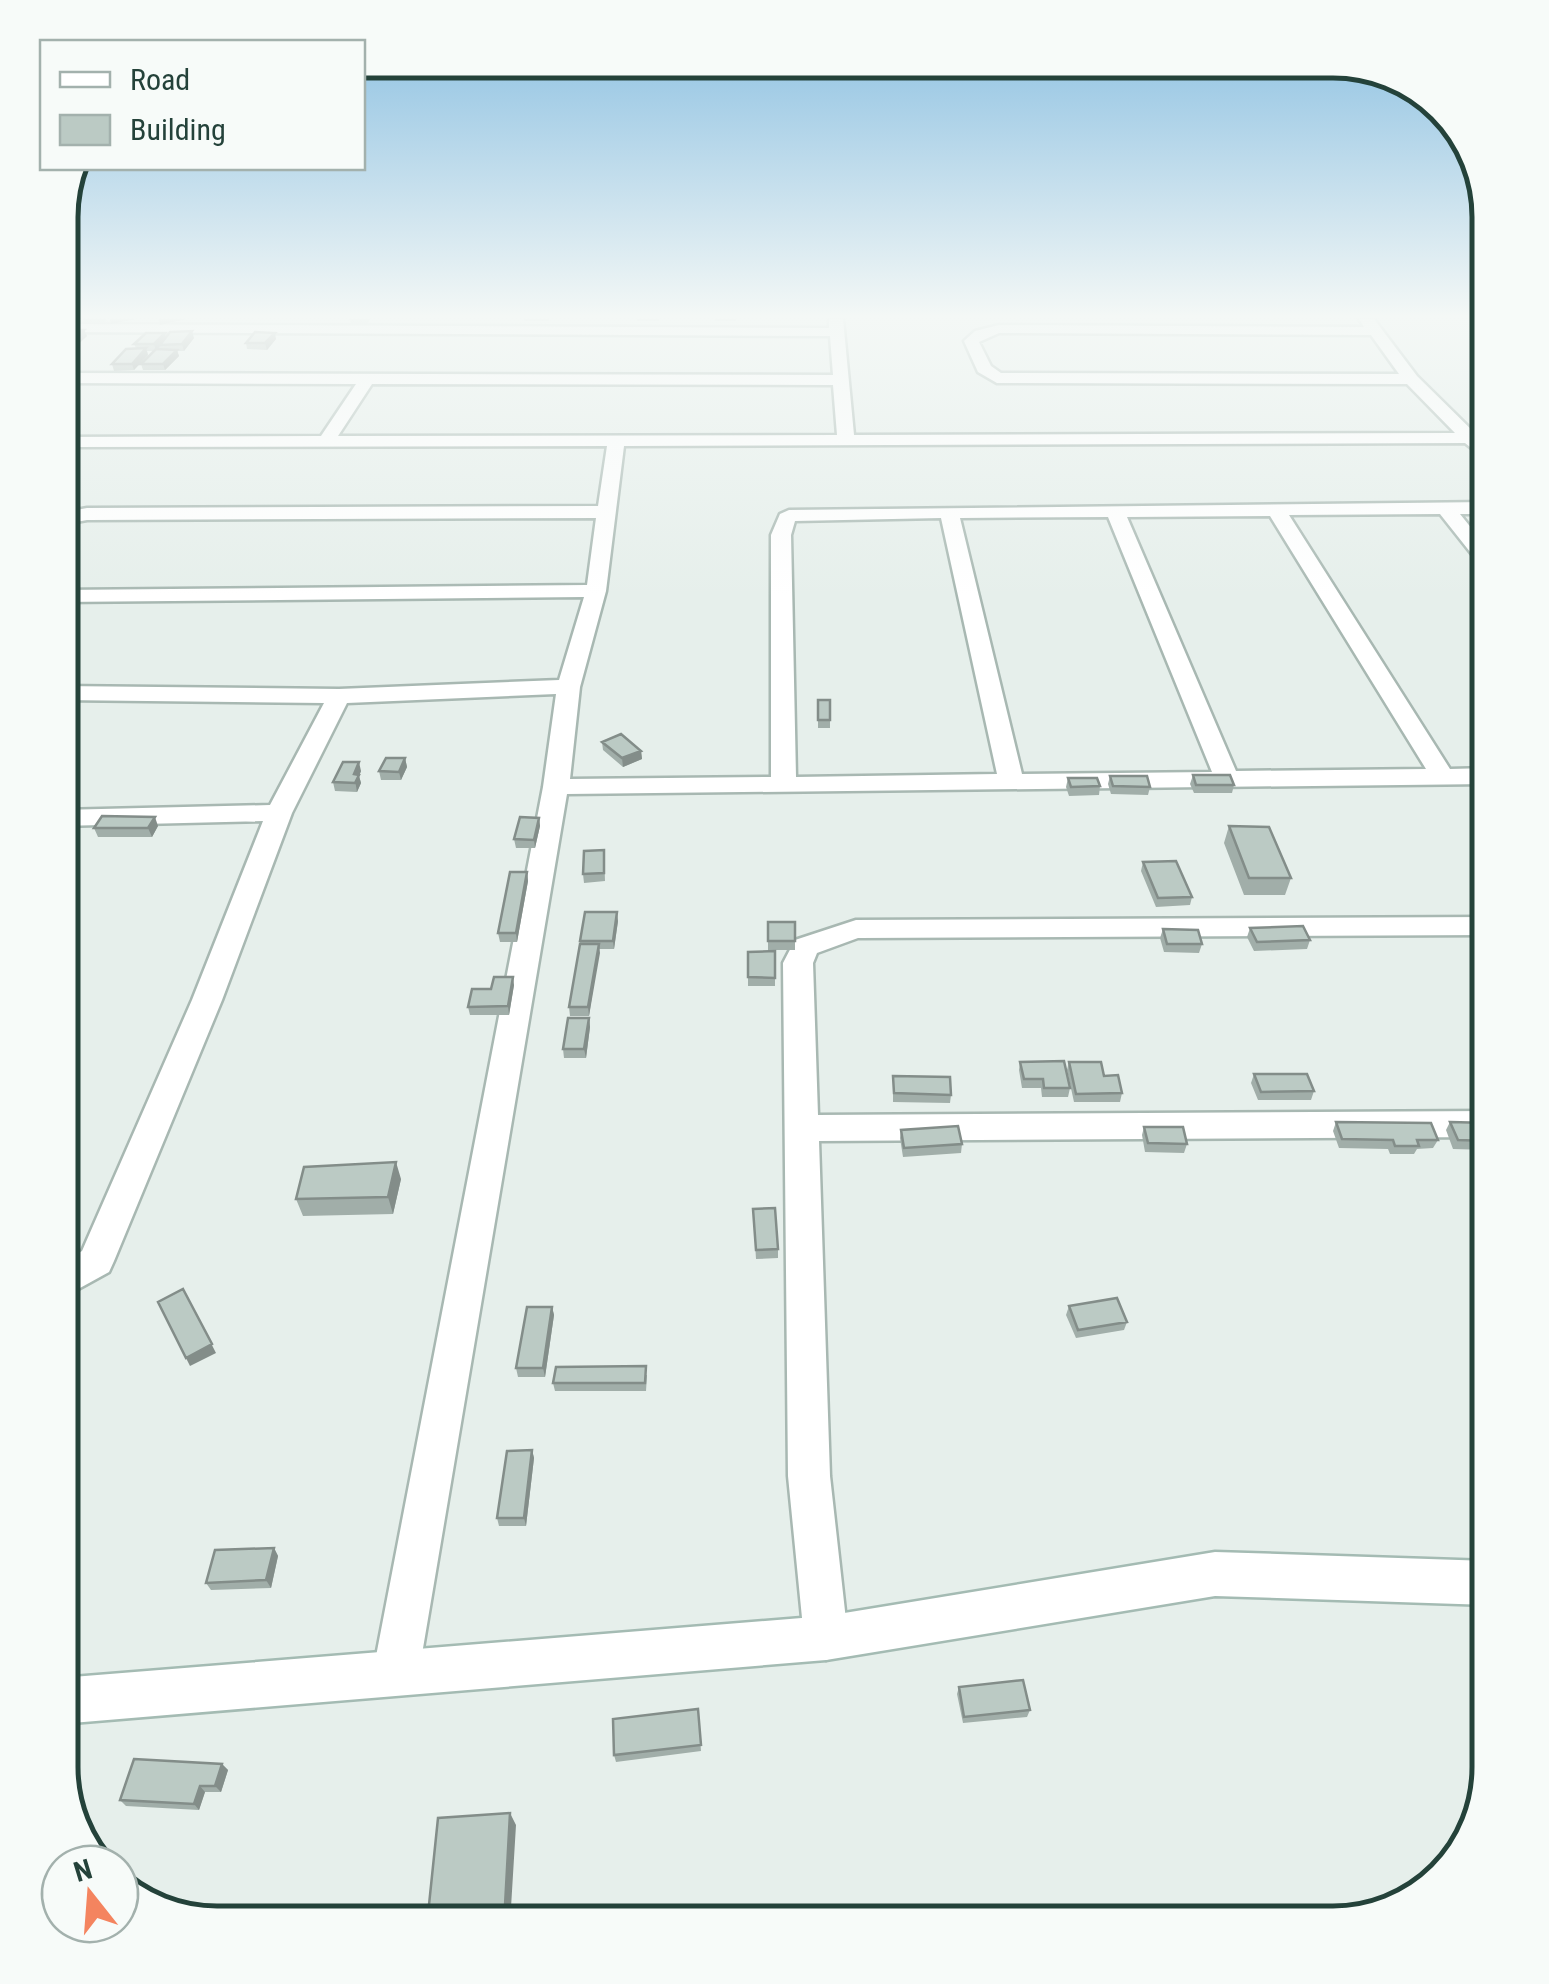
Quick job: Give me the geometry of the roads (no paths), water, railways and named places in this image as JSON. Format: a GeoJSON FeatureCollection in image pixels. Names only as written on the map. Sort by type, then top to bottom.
{"type":"FeatureCollection","features":[{"type":"Feature","properties":{"kind":"street"},"geometry":{"type":"LineString","coordinates":[[327,440],[345,412]]}},
{"type":"Feature","properties":{"kind":"street"},"geometry":{"type":"LineString","coordinates":[[843,412],[846,439]]}},
{"type":"Feature","properties":{"kind":"street"},"geometry":{"type":"LineString","coordinates":[[1444,412],[1470,438]]}},
{"type":"Feature","properties":{"kind":"street"},"geometry":{"type":"LineString","coordinates":[[78,442],[1470,438]]}},
{"type":"Feature","properties":{"kind":"street"},"geometry":{"type":"LineString","coordinates":[[396,1672],[556,788],[569,687],[596,591],[616,442]]}},
{"type":"Feature","properties":{"kind":"street"},"geometry":{"type":"LineString","coordinates":[[784,782],[781,535],[788,518],[806,512],[1472,508]]}},
{"type":"Feature","properties":{"kind":"street"},"geometry":{"type":"LineString","coordinates":[[1274,509],[1443,777]]}},
{"type":"Feature","properties":{"kind":"street"},"geometry":{"type":"LineString","coordinates":[[1446,509],[1472,542]]}},
{"type":"Feature","properties":{"kind":"street"},"geometry":{"type":"LineString","coordinates":[[1115,510],[1226,778]]}},
{"type":"Feature","properties":{"kind":"street"},"geometry":{"type":"LineString","coordinates":[[949,511],[973,630],[1011,782]]}},
{"type":"Feature","properties":{"kind":"street"},"geometry":{"type":"LineString","coordinates":[[78,516],[604,512]]}},
{"type":"Feature","properties":{"kind":"street"},"geometry":{"type":"LineString","coordinates":[[78,596],[596,591]]}},
{"type":"Feature","properties":{"kind":"street"},"geometry":{"type":"LineString","coordinates":[[78,693],[339,696],[569,687]]}},
{"type":"Feature","properties":{"kind":"street"},"geometry":{"type":"LineString","coordinates":[[78,1272],[96,1261],[207,1000],[278,812],[339,696]]}},
{"type":"Feature","properties":{"kind":"street"},"geometry":{"type":"LineString","coordinates":[[556,788],[784,782],[1472,776]]}},
{"type":"Feature","properties":{"kind":"street"},"geometry":{"type":"LineString","coordinates":[[78,818],[278,812]]}},
{"type":"Feature","properties":{"kind":"street"},"geometry":{"type":"LineString","coordinates":[[826,1638],[809,1476],[798,963],[805,947],[856,929],[1472,926]]}},
{"type":"Feature","properties":{"kind":"street"},"geometry":{"type":"LineString","coordinates":[[803,1128],[1472,1124]]}},
{"type":"Feature","properties":{"kind":"street"},"geometry":{"type":"LineString","coordinates":[[78,1699],[826,1638],[1215,1574],[1472,1581]]}}]}
